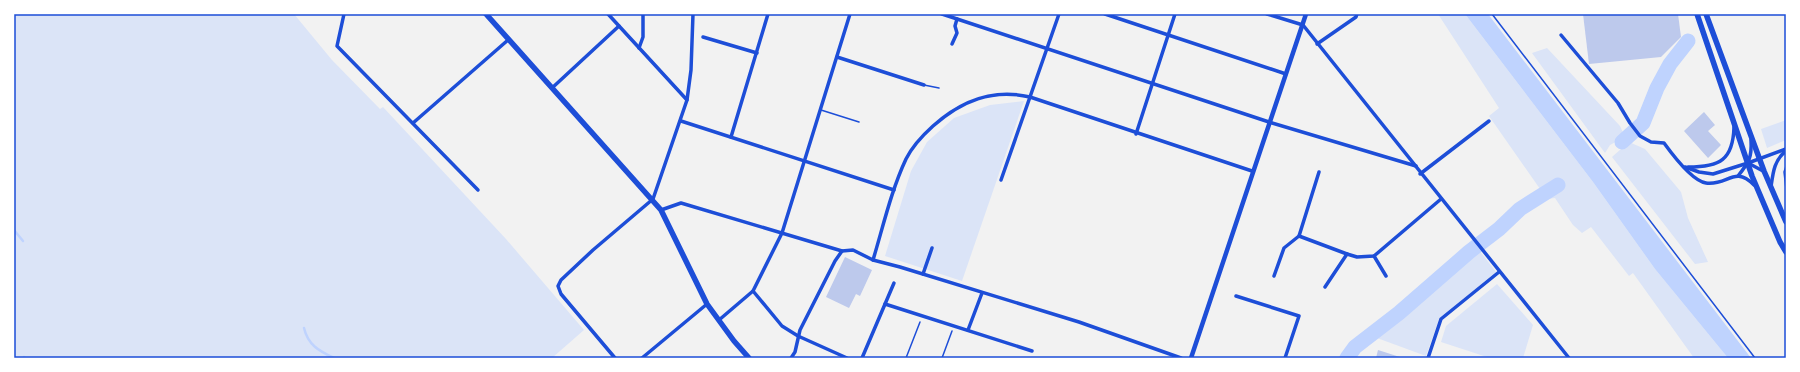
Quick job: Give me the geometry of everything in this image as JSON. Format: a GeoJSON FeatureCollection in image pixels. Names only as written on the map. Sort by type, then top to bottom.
{"type":"FeatureCollection","features":[{"type":"Feature","properties":{"kind":"main road"},"geometry":{"type":"LineString","coordinates":[[486,14],[653,199],[661,210],[708,304],[749,358]]}},
{"type":"Feature","properties":{"kind":"main road"},"geometry":{"type":"LineString","coordinates":[[1697,14],[1748,164],[1780,242],[1786,252]]}},
{"type":"Feature","properties":{"kind":"main road"},"geometry":{"type":"LineString","coordinates":[[1706,14],[1759,159],[1786,222]]}},
{"type":"Feature","properties":{"kind":"street"},"geometry":{"type":"LineString","coordinates":[[344,14],[337,46],[478,190]]}},
{"type":"Feature","properties":{"kind":"street"},"geometry":{"type":"LineString","coordinates":[[608,14],[687,100]]}},
{"type":"Feature","properties":{"kind":"street"},"geometry":{"type":"LineString","coordinates":[[639,48],[643,37],[643,14]]}},
{"type":"Feature","properties":{"kind":"street"},"geometry":{"type":"LineString","coordinates":[[615,358],[561,294],[558,286],[561,280],[593,250],[653,199],[687,100],[691,70],[692,14]]}},
{"type":"Feature","properties":{"kind":"street"},"geometry":{"type":"LineString","coordinates":[[731,137],[768,14]]}},
{"type":"Feature","properties":{"kind":"street"},"geometry":{"type":"LineString","coordinates":[[719,320],[752,291],[782,233],[850,14]]}},
{"type":"Feature","properties":{"kind":"street"},"geometry":{"type":"LineString","coordinates":[[942,14],[1269,122],[1416,166]]}},
{"type":"Feature","properties":{"kind":"street"},"geometry":{"type":"LineString","coordinates":[[952,44],[957,32],[955,26],[962,14]]}},
{"type":"Feature","properties":{"kind":"street"},"geometry":{"type":"LineString","coordinates":[[1001,180],[1059,14]]}},
{"type":"Feature","properties":{"kind":"street"},"geometry":{"type":"LineString","coordinates":[[1104,14],[1286,74]]}},
{"type":"Feature","properties":{"kind":"street"},"geometry":{"type":"LineString","coordinates":[[1136,134],[1175,14]]}},
{"type":"Feature","properties":{"kind":"street"},"geometry":{"type":"LineString","coordinates":[[1267,14],[1303,25],[1416,166],[1420,174],[1569,358]]}},
{"type":"Feature","properties":{"kind":"street"},"geometry":{"type":"LineString","coordinates":[[1190,358],[1306,14]]}},
{"type":"Feature","properties":{"kind":"street"},"geometry":{"type":"LineString","coordinates":[[1317,44],[1356,18],[1357,14]]}},
{"type":"Feature","properties":{"kind":"street"},"geometry":{"type":"LineString","coordinates":[[552,88],[619,26]]}},
{"type":"Feature","properties":{"kind":"street"},"geometry":{"type":"LineString","coordinates":[[1561,35],[1618,103],[1640,136],[1651,142],[1664,143],[1691,175],[1705,183],[1723,181],[1738,176],[1746,177],[1758,189]]}},
{"type":"Feature","properties":{"kind":"street"},"geometry":{"type":"LineString","coordinates":[[703,37],[756,53]]}},
{"type":"Feature","properties":{"kind":"street"},"geometry":{"type":"LineString","coordinates":[[413,123],[508,40]]}},
{"type":"Feature","properties":{"kind":"street"},"geometry":{"type":"LineString","coordinates":[[837,57],[924,85]]}},
{"type":"Feature","properties":{"kind":"street"},"geometry":{"type":"LineString","coordinates":[[873,260],[894,190],[906,158],[922,135],[945,115],[960,105],[984,96],[1017,94],[1030,97],[1136,134],[1252,171]]}},
{"type":"Feature","properties":{"kind":"street"},"geometry":{"type":"LineString","coordinates":[[681,121],[894,190]]}},
{"type":"Feature","properties":{"kind":"street"},"geometry":{"type":"LineString","coordinates":[[1420,174],[1489,121]]}},
{"type":"Feature","properties":{"kind":"street"},"geometry":{"type":"LineString","coordinates":[[1685,167],[1702,167],[1725,158],[1734,143],[1734,125]]}},
{"type":"Feature","properties":{"kind":"street"},"geometry":{"type":"LineString","coordinates":[[1738,176],[1748,164],[1752,154],[1751,137]]}},
{"type":"Feature","properties":{"kind":"street"},"geometry":{"type":"LineString","coordinates":[[1685,167],[1699,172],[1713,174],[1748,164],[1786,150]]}},
{"type":"Feature","properties":{"kind":"street"},"geometry":{"type":"LineString","coordinates":[[1771,188],[1775,165],[1780,155],[1786,150]]}},
{"type":"Feature","properties":{"kind":"street"},"geometry":{"type":"LineString","coordinates":[[1748,164],[1764,171]]}},
{"type":"Feature","properties":{"kind":"street"},"geometry":{"type":"LineString","coordinates":[[1274,276],[1284,248],[1299,236],[1320,172]]}},
{"type":"Feature","properties":{"kind":"street"},"geometry":{"type":"LineString","coordinates":[[1299,236],[1357,257],[1374,256],[1441,199]]}},
{"type":"Feature","properties":{"kind":"street"},"geometry":{"type":"LineString","coordinates":[[661,210],[681,203],[842,251],[853,250],[873,260],[1079,322],[1181,358]]}},
{"type":"Feature","properties":{"kind":"street"},"geometry":{"type":"LineString","coordinates":[[923,274],[932,248]]}},
{"type":"Feature","properties":{"kind":"street"},"geometry":{"type":"LineString","coordinates":[[791,358],[795,352],[798,336],[835,261],[842,251]]}},
{"type":"Feature","properties":{"kind":"street"},"geometry":{"type":"LineString","coordinates":[[1325,287],[1347,254]]}},
{"type":"Feature","properties":{"kind":"street"},"geometry":{"type":"LineString","coordinates":[[1374,256],[1386,276]]}},
{"type":"Feature","properties":{"kind":"street"},"geometry":{"type":"LineString","coordinates":[[1428,358],[1441,319],[1499,272]]}},
{"type":"Feature","properties":{"kind":"street"},"geometry":{"type":"LineString","coordinates":[[862,358],[894,283]]}},
{"type":"Feature","properties":{"kind":"street"},"geometry":{"type":"LineString","coordinates":[[752,291],[782,326],[798,336],[847,358]]}},
{"type":"Feature","properties":{"kind":"street"},"geometry":{"type":"LineString","coordinates":[[968,330],[982,292]]}},
{"type":"Feature","properties":{"kind":"street"},"geometry":{"type":"LineString","coordinates":[[1236,296],[1299,316],[1285,358]]}},
{"type":"Feature","properties":{"kind":"street"},"geometry":{"type":"LineString","coordinates":[[642,358],[708,304]]}},
{"type":"Feature","properties":{"kind":"street"},"geometry":{"type":"LineString","coordinates":[[884,304],[1032,351]]}},
{"type":"Feature","properties":{"kind":"lane"},"geometry":{"type":"LineString","coordinates":[[924,85],[939,88]]}},
{"type":"Feature","properties":{"kind":"lane"},"geometry":{"type":"LineString","coordinates":[[820,110],[859,122]]}},
{"type":"Feature","properties":{"kind":"lane"},"geometry":{"type":"LineString","coordinates":[[1786,166],[1784,172],[1786,190]]}},
{"type":"Feature","properties":{"kind":"path"},"geometry":{"type":"LineString","coordinates":[[1492,14],[1755,358]]}},
{"type":"Feature","properties":{"kind":"path"},"geometry":{"type":"LineString","coordinates":[[906,358],[923,316]]}},
{"type":"Feature","properties":{"kind":"path"},"geometry":{"type":"LineString","coordinates":[[942,358],[954,326]]}},
{"type":"Feature","properties":{"kind":"shaded area"},"geometry":{"type":"Polygon","coordinates":[[[14,14],[294,14],[332,60],[380,109],[383,107],[506,239],[584,330],[552,358],[14,358],[14,14]]]}},
{"type":"Feature","properties":{"kind":"shaded area"},"geometry":{"type":"Polygon","coordinates":[[[1438,14],[1465,14],[1593,182],[1655,269],[1728,358],[1694,358],[1633,273],[1629,276],[1591,227],[1582,233],[1573,225],[1555,198],[1547,199],[1489,116],[1499,108],[1438,14]]]}},
{"type":"Feature","properties":{"kind":"shaded area"},"geometry":{"type":"Polygon","coordinates":[[[1547,48],[1620,126],[1625,137],[1610,145],[1605,153],[1532,53],[1547,48]]]}},
{"type":"Feature","properties":{"kind":"shaded area"},"geometry":{"type":"Polygon","coordinates":[[[1024,101],[962,281],[885,256],[911,171],[927,142],[954,118],[990,105],[1024,101]]]}},
{"type":"Feature","properties":{"kind":"shaded area"},"geometry":{"type":"Polygon","coordinates":[[[1786,120],[1786,140],[1767,148],[1761,129],[1786,120]]]}},
{"type":"Feature","properties":{"kind":"shaded area"},"geometry":{"type":"Polygon","coordinates":[[[1629,142],[1645,149],[1681,192],[1688,218],[1708,262],[1695,264],[1612,157],[1629,142]]]}},
{"type":"Feature","properties":{"kind":"shaded area"},"geometry":{"type":"Polygon","coordinates":[[[1479,250],[1496,272],[1439,319],[1426,356],[1377,338],[1479,250]]]}},
{"type":"Feature","properties":{"kind":"shaded area"},"geometry":{"type":"Polygon","coordinates":[[[1497,284],[1533,325],[1523,358],[1490,358],[1441,342],[1446,326],[1497,284]]]}},
{"type":"Feature","properties":{"kind":"water"},"geometry":{"type":"Polygon","coordinates":[[[1465,14],[1488,14],[1751,358],[1728,358],[1655,269],[1593,182],[1465,14]]]}},
{"type":"Feature","properties":{"kind":"building"},"geometry":{"type":"Polygon","coordinates":[[[1583,14],[1678,14],[1681,37],[1661,57],[1589,64],[1583,14]]]}},
{"type":"Feature","properties":{"kind":"building"},"geometry":{"type":"Polygon","coordinates":[[[1704,112],[1715,125],[1708,131],[1721,145],[1708,158],[1684,131],[1704,112]]]}},
{"type":"Feature","properties":{"kind":"building"},"geometry":{"type":"Polygon","coordinates":[[[845,257],[872,270],[860,296],[856,294],[849,308],[826,297],[845,257]]]}},
{"type":"Feature","properties":{"kind":"building"},"geometry":{"type":"Polygon","coordinates":[[[1378,350],[1403,358],[1376,358],[1378,350]]]}},
{"type":"Feature","properties":{"kind":"waterway"},"geometry":{"type":"LineString","coordinates":[[1622,142],[1643,123],[1657,88],[1670,64],[1688,41]]}},
{"type":"Feature","properties":{"kind":"waterway"},"geometry":{"type":"LineString","coordinates":[[1347,358],[1355,347],[1399,313],[1469,252],[1499,229],[1520,209],[1558,185]]}},
{"type":"Feature","properties":{"kind":"waterway"},"geometry":{"type":"LineString","coordinates":[[14,230],[23,241]]}},
{"type":"Feature","properties":{"kind":"waterway"},"geometry":{"type":"LineString","coordinates":[[304,328],[311,343],[324,353],[334,358]]}}]}
